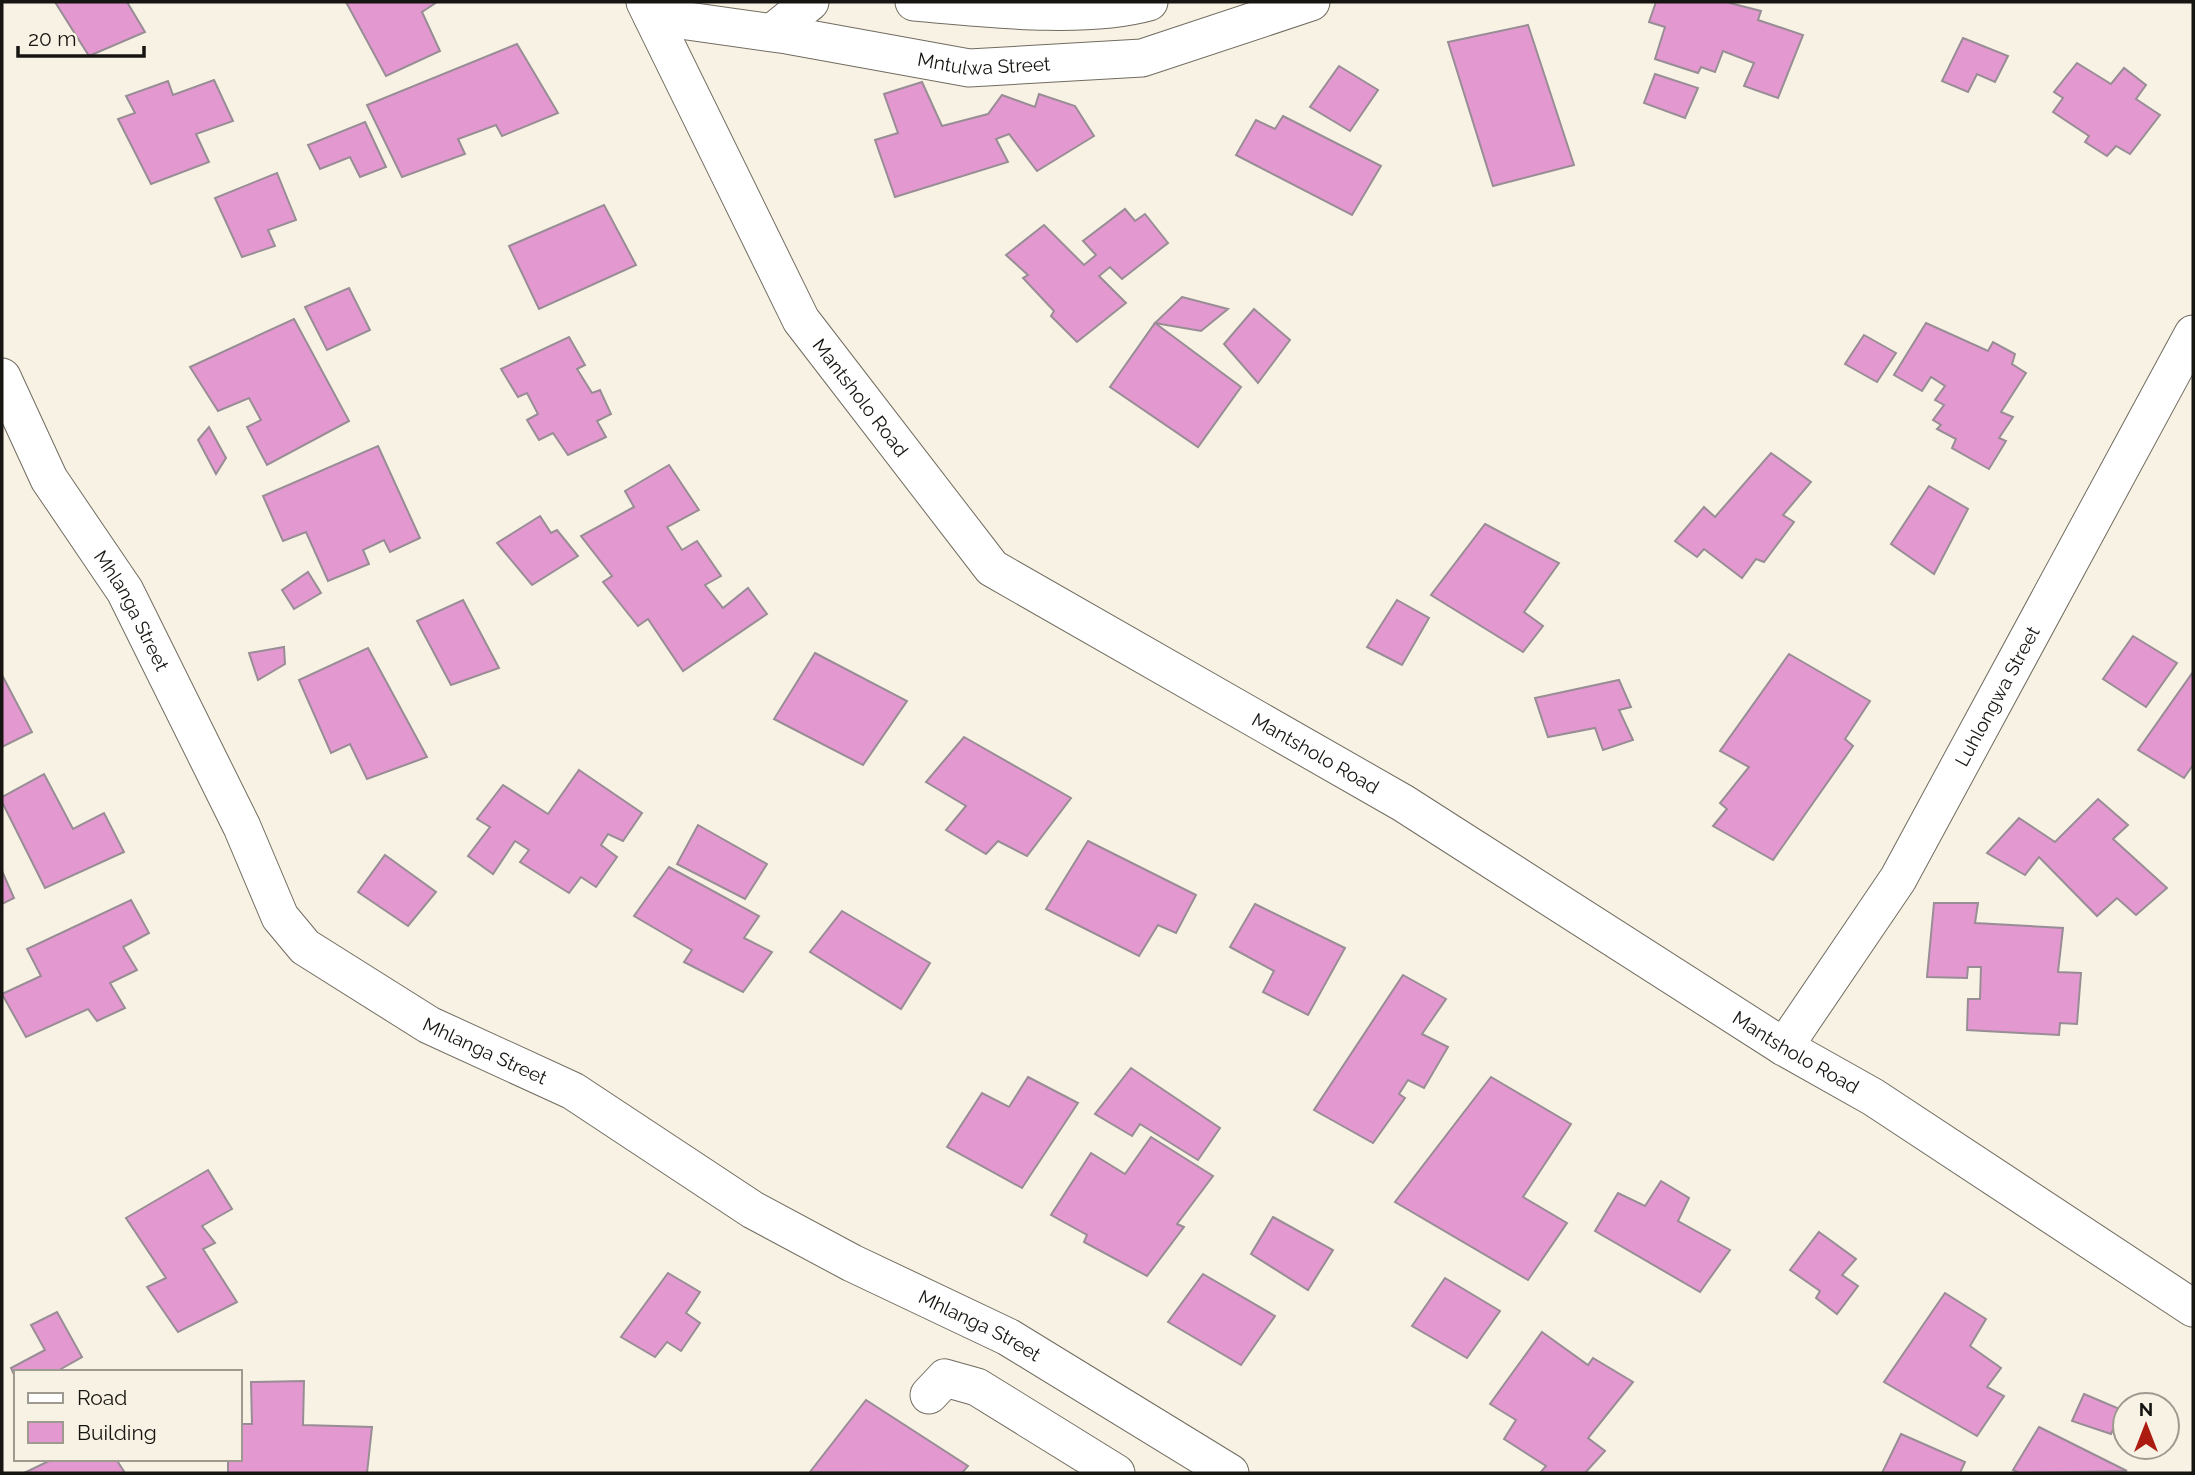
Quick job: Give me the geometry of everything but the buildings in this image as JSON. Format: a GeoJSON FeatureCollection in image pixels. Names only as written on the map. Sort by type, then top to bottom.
{"type":"FeatureCollection","features":[{"type":"Feature","properties":{"kind":"street"},"geometry":{"type":"LineString","coordinates":[[773,33],[810,2]]}},
{"type":"Feature","properties":{"kind":"street"},"geometry":{"type":"LineString","coordinates":[[914,2],[987,8],[1119,10],[1149,2]]}},
{"type":"Feature","properties":{"kind":"street","name":"Mntulwa Street"},"geometry":{"type":"LineString","coordinates":[[648,9],[969,68],[1142,58],[1311,2]]}},
{"type":"Feature","properties":{"kind":"street","name":"Mantsholo Road"},"geometry":{"type":"LineString","coordinates":[[648,9],[801,320],[992,568],[1404,803],[1784,1047],[1873,1097],[2193,1308]]}},
{"type":"Feature","properties":{"kind":"street","name":"Luhlongwa Street"},"geometry":{"type":"LineString","coordinates":[[1784,1047],[1898,878],[2193,334]]}},
{"type":"Feature","properties":{"kind":"street","name":"Mhlanga Street"},"geometry":{"type":"LineString","coordinates":[[2,377],[48,479],[125,591],[242,827],[280,917],[305,947],[429,1025],[573,1091],[753,1210],[852,1263],[1008,1337],[1230,1473]]}},
{"type":"Feature","properties":{"kind":"street"},"geometry":{"type":"LineString","coordinates":[[929,1395],[946,1378],[976,1387],[1116,1473]]}}]}
